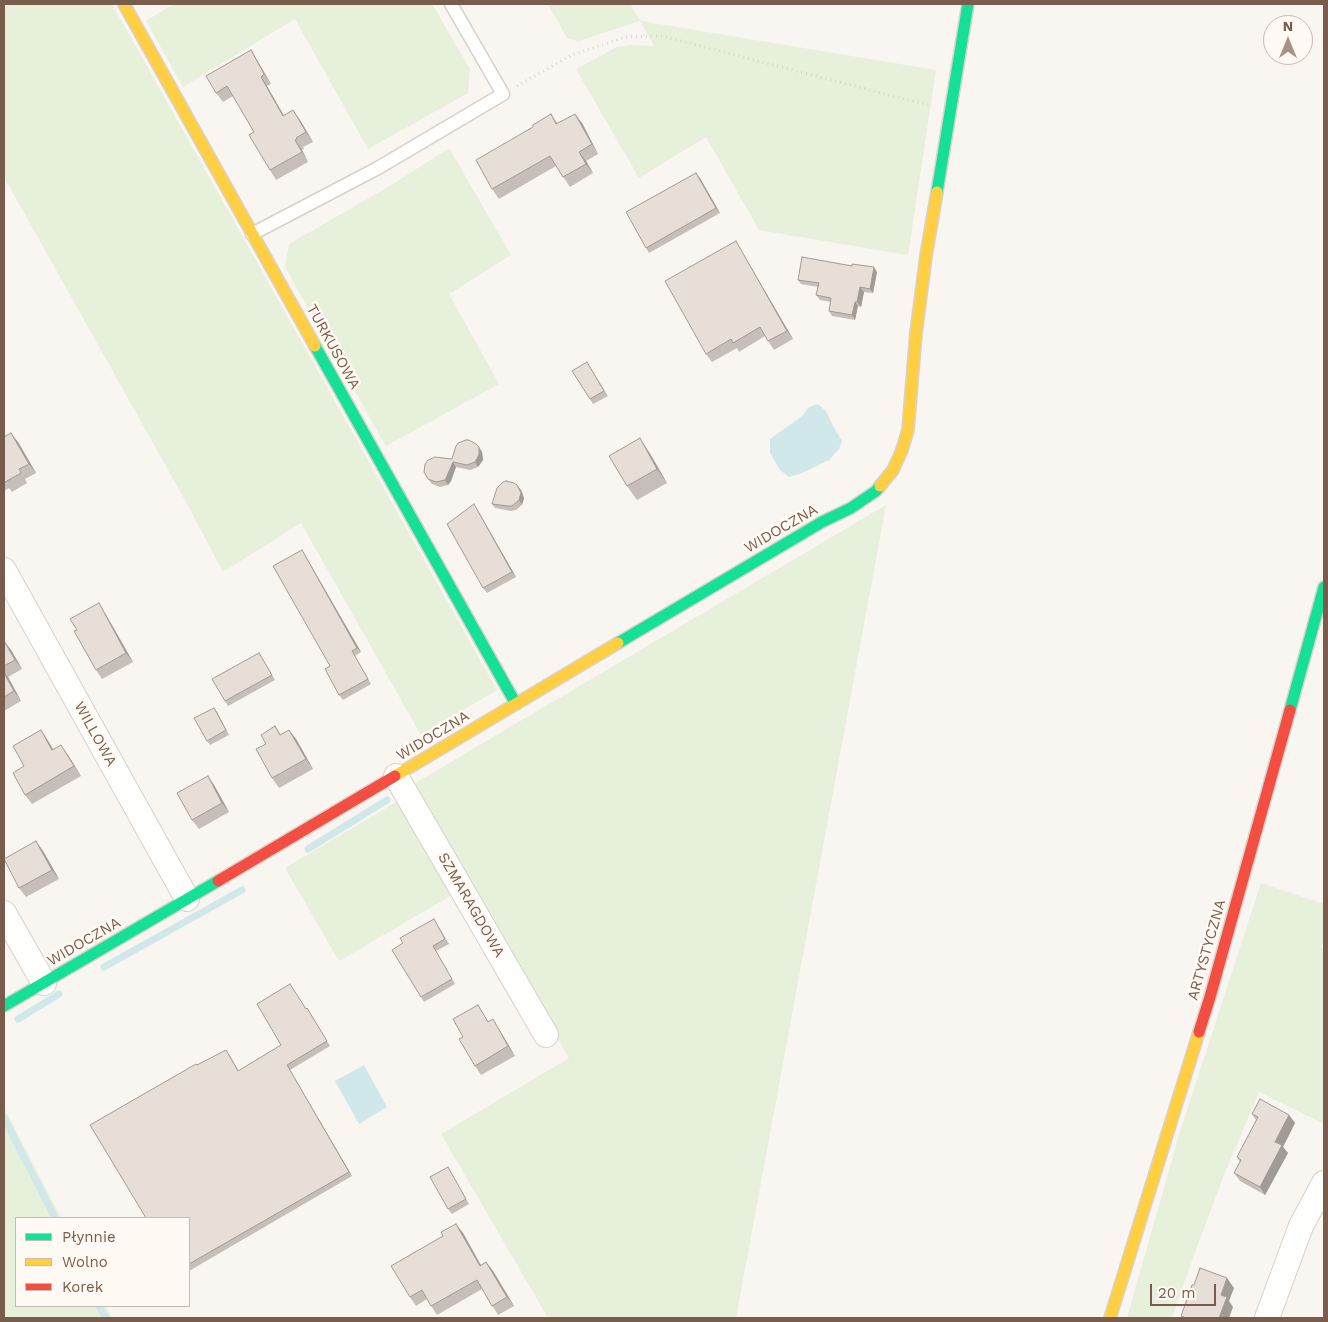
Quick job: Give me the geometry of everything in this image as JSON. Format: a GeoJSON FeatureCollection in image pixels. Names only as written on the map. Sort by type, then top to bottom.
{"type":"FeatureCollection","features":[{"type":"Feature","properties":{"kind":"street","name":"TURKUSOWA"},"geometry":{"type":"LineString","coordinates":[[124,4],[516,704]]}},
{"type":"Feature","properties":{"kind":"street","name":"WIDOCZNA"},"geometry":{"type":"LineString","coordinates":[[4,1006],[396,776],[822,522],[851,508],[876,491],[893,470],[908,430],[916,333],[926,256],[968,4]]}},
{"type":"Feature","properties":{"kind":"street","name":"WILLOWA"},"geometry":{"type":"LineString","coordinates":[[4,570],[187,899]]}},
{"type":"Feature","properties":{"kind":"street","name":"ARTYSTYCZNA"},"geometry":{"type":"LineString","coordinates":[[1110,1318],[1210,997],[1324,588]]}},
{"type":"Feature","properties":{"kind":"street","name":"SZMARAGDOWA"},"geometry":{"type":"LineString","coordinates":[[396,776],[546,1035]]}},
{"type":"Feature","properties":{"kind":"street"},"geometry":{"type":"LineString","coordinates":[[4,913],[44,983]]}},
{"type":"Feature","properties":{"kind":"street"},"geometry":{"type":"LineString","coordinates":[[1267,1318],[1301,1226],[1324,1183]]}},
{"type":"Feature","properties":{"kind":"lane"},"geometry":{"type":"LineString","coordinates":[[252,234],[378,168],[503,94],[451,4]]}},
{"type":"Feature","properties":{"kind":"path"},"geometry":{"type":"LineString","coordinates":[[503,94],[572,55],[626,37],[662,36],[902,98],[951,108]]}},
{"type":"Feature","properties":{"kind":"green space"},"geometry":{"type":"Polygon","coordinates":[[[4,4],[112,4],[497,690],[421,735],[301,523],[223,572],[186,502],[4,177],[4,4]]]}},
{"type":"Feature","properties":{"kind":"green space"},"geometry":{"type":"Polygon","coordinates":[[[173,4],[432,4],[470,69],[468,93],[368,149],[295,19],[183,87],[146,21],[173,4]]]}},
{"type":"Feature","properties":{"kind":"green space"},"geometry":{"type":"Polygon","coordinates":[[[548,4],[630,4],[641,21],[936,70],[908,255],[759,230],[706,137],[639,178],[576,69],[617,47],[631,45],[654,46],[640,21],[579,41],[567,38],[548,4]]]}},
{"type":"Feature","properties":{"kind":"green space"},"geometry":{"type":"Polygon","coordinates":[[[449,148],[511,255],[449,294],[499,384],[386,446],[285,267],[289,244],[390,186],[449,148]]]}},
{"type":"Feature","properties":{"kind":"green space"},"geometry":{"type":"Polygon","coordinates":[[[886,505],[736,1318],[548,1318],[441,1134],[569,1058],[412,785],[886,505]]]}},
{"type":"Feature","properties":{"kind":"green space"},"geometry":{"type":"Polygon","coordinates":[[[398,801],[452,895],[339,961],[285,868],[398,801]]]}},
{"type":"Feature","properties":{"kind":"green space"},"geometry":{"type":"Polygon","coordinates":[[[1261,883],[1324,904],[1324,940],[1321,947],[1324,949],[1324,1124],[1259,1092],[1224,1175],[1172,1318],[1127,1318],[1179,1135],[1261,883]]]}},
{"type":"Feature","properties":{"kind":"green space"},"geometry":{"type":"Polygon","coordinates":[[[4,1107],[60,1217],[15,1217],[15,1307],[106,1307],[112,1318],[4,1318],[4,1107]]]}},
{"type":"Feature","properties":{"kind":"water"},"geometry":{"type":"Polygon","coordinates":[[[818,404],[826,411],[842,441],[839,449],[829,460],[789,477],[780,470],[770,453],[770,439],[802,416],[809,407],[818,404]]]}},
{"type":"Feature","properties":{"kind":"water"},"geometry":{"type":"Polygon","coordinates":[[[364,1065],[387,1107],[359,1124],[335,1081],[364,1065]]]}},
{"type":"Feature","properties":{"kind":"building"},"geometry":{"type":"Polygon","coordinates":[[[251,50],[264,74],[261,77],[283,116],[293,110],[306,132],[295,140],[302,152],[270,170],[249,135],[254,132],[227,86],[216,93],[206,76],[251,50]]]}},
{"type":"Feature","properties":{"kind":"building"},"geometry":{"type":"Polygon","coordinates":[[[551,114],[556,124],[575,114],[592,144],[579,152],[586,164],[563,177],[550,156],[492,189],[476,160],[533,127],[533,125],[551,114]]]}},
{"type":"Feature","properties":{"kind":"building"},"geometry":{"type":"Polygon","coordinates":[[[696,173],[716,208],[646,248],[626,212],[696,173]]]}},
{"type":"Feature","properties":{"kind":"building"},"geometry":{"type":"Polygon","coordinates":[[[736,241],[787,331],[768,341],[760,327],[733,343],[731,339],[706,354],[665,281],[736,241]]]}},
{"type":"Feature","properties":{"kind":"building"},"geometry":{"type":"Polygon","coordinates":[[[802,257],[852,266],[852,264],[874,267],[870,289],[860,287],[852,315],[829,311],[831,298],[816,295],[819,283],[798,280],[802,257]]]}},
{"type":"Feature","properties":{"kind":"building"},"geometry":{"type":"Polygon","coordinates":[[[587,362],[604,391],[590,399],[572,371],[587,362]]]}},
{"type":"Feature","properties":{"kind":"building"},"geometry":{"type":"Polygon","coordinates":[[[11,433],[29,464],[19,469],[21,473],[5,482],[4,437],[11,433]]]}},
{"type":"Feature","properties":{"kind":"building"},"geometry":{"type":"Polygon","coordinates":[[[640,438],[657,469],[627,486],[609,456],[640,438]]]}},
{"type":"Feature","properties":{"kind":"building"},"geometry":{"type":"Polygon","coordinates":[[[466,440],[479,447],[479,455],[475,462],[467,465],[453,462],[445,480],[436,482],[428,479],[424,472],[425,464],[428,460],[435,457],[452,459],[458,443],[466,440]]]}},
{"type":"Feature","properties":{"kind":"building"},"geometry":{"type":"Polygon","coordinates":[[[506,481],[517,485],[521,493],[519,500],[512,506],[492,504],[497,488],[506,481]]]}},
{"type":"Feature","properties":{"kind":"building"},"geometry":{"type":"Polygon","coordinates":[[[474,504],[512,572],[483,588],[447,524],[474,504]]]}},
{"type":"Feature","properties":{"kind":"building"},"geometry":{"type":"Polygon","coordinates":[[[302,550],[357,648],[352,651],[368,679],[339,695],[325,669],[330,666],[273,566],[302,550]]]}},
{"type":"Feature","properties":{"kind":"building"},"geometry":{"type":"Polygon","coordinates":[[[99,603],[126,653],[96,670],[74,631],[77,630],[70,619],[99,603]]]}},
{"type":"Feature","properties":{"kind":"building"},"geometry":{"type":"Polygon","coordinates":[[[4,641],[15,660],[4,666],[4,641]]]}},
{"type":"Feature","properties":{"kind":"building"},"geometry":{"type":"Polygon","coordinates":[[[259,653],[272,675],[225,701],[212,679],[259,653]]]}},
{"type":"Feature","properties":{"kind":"building"},"geometry":{"type":"Polygon","coordinates":[[[4,673],[14,691],[4,697],[4,673]]]}},
{"type":"Feature","properties":{"kind":"building"},"geometry":{"type":"Polygon","coordinates":[[[214,708],[226,730],[207,741],[194,718],[214,708]]]}},
{"type":"Feature","properties":{"kind":"building"},"geometry":{"type":"Polygon","coordinates":[[[275,726],[280,735],[289,730],[306,759],[272,778],[256,749],[266,744],[261,735],[275,726]]]}},
{"type":"Feature","properties":{"kind":"building"},"geometry":{"type":"Polygon","coordinates":[[[41,730],[52,750],[61,745],[74,766],[25,795],[13,773],[24,766],[13,746],[41,730]]]}},
{"type":"Feature","properties":{"kind":"building"},"geometry":{"type":"Polygon","coordinates":[[[208,776],[222,803],[192,820],[177,793],[208,776]]]}},
{"type":"Feature","properties":{"kind":"building"},"geometry":{"type":"Polygon","coordinates":[[[36,841],[52,870],[19,888],[4,859],[36,841]]]}},
{"type":"Feature","properties":{"kind":"building"},"geometry":{"type":"Polygon","coordinates":[[[434,919],[445,939],[433,946],[452,979],[421,997],[392,950],[403,943],[400,938],[434,919]]]}},
{"type":"Feature","properties":{"kind":"building"},"geometry":{"type":"Polygon","coordinates":[[[290,984],[327,1041],[287,1065],[349,1172],[190,1263],[190,1217],[145,1217],[90,1125],[196,1064],[226,1050],[238,1071],[281,1045],[257,1004],[290,984]]]}},
{"type":"Feature","properties":{"kind":"building"},"geometry":{"type":"Polygon","coordinates":[[[478,1005],[488,1022],[493,1019],[508,1046],[475,1066],[459,1039],[463,1037],[453,1019],[478,1005]]]}},
{"type":"Feature","properties":{"kind":"building"},"geometry":{"type":"Polygon","coordinates":[[[1260,1099],[1289,1115],[1275,1142],[1282,1145],[1260,1187],[1234,1173],[1241,1160],[1237,1157],[1258,1117],[1252,1114],[1260,1099]]]}},
{"type":"Feature","properties":{"kind":"building"},"geometry":{"type":"Polygon","coordinates":[[[448,1167],[466,1199],[448,1209],[430,1177],[448,1167]]]}},
{"type":"Feature","properties":{"kind":"building"},"geometry":{"type":"Polygon","coordinates":[[[456,1224],[480,1266],[486,1262],[507,1297],[492,1306],[477,1280],[431,1306],[422,1290],[410,1297],[391,1266],[443,1236],[441,1232],[456,1224]]]}},
{"type":"Feature","properties":{"kind":"building"},"geometry":{"type":"Polygon","coordinates":[[[1200,1268],[1227,1278],[1221,1295],[1227,1297],[1219,1318],[1186,1318],[1181,1316],[1200,1268]]]}},
{"type":"Feature","properties":{"kind":"waterway"},"geometry":{"type":"LineString","coordinates":[[308,849],[387,800]]}},
{"type":"Feature","properties":{"kind":"waterway"},"geometry":{"type":"LineString","coordinates":[[104,967],[242,890]]}},
{"type":"Feature","properties":{"kind":"waterway"},"geometry":{"type":"LineString","coordinates":[[18,1019],[59,994]]}},
{"type":"Feature","properties":{"kind":"waterway"},"geometry":{"type":"LineString","coordinates":[[4,1118],[54,1217]]}},
{"type":"Feature","properties":{"kind":"waterway"},"geometry":{"type":"LineString","coordinates":[[100,1307],[106,1318]]}},
{"type":"Feature","properties":{"kind":"traffic: fast"},"geometry":{"type":"LineString","coordinates":[[937,192],[968,4]]}},
{"type":"Feature","properties":{"kind":"traffic: fast"},"geometry":{"type":"LineString","coordinates":[[315,346],[516,704]]}},
{"type":"Feature","properties":{"kind":"traffic: fast"},"geometry":{"type":"LineString","coordinates":[[618,643],[822,522],[851,508],[876,491],[880,486]]}},
{"type":"Feature","properties":{"kind":"traffic: fast"},"geometry":{"type":"LineString","coordinates":[[1290,710],[1324,587]]}},
{"type":"Feature","properties":{"kind":"traffic: fast"},"geometry":{"type":"LineString","coordinates":[[4,1006],[218,881]]}},
{"type":"Feature","properties":{"kind":"traffic: slow"},"geometry":{"type":"LineString","coordinates":[[124,4],[315,346]]}},
{"type":"Feature","properties":{"kind":"traffic: slow"},"geometry":{"type":"LineString","coordinates":[[880,486],[893,470],[908,430],[916,333],[937,192]]}},
{"type":"Feature","properties":{"kind":"traffic: slow"},"geometry":{"type":"LineString","coordinates":[[395,776],[618,643]]}},
{"type":"Feature","properties":{"kind":"traffic: slow"},"geometry":{"type":"LineString","coordinates":[[1110,1318],[1199,1032]]}},
{"type":"Feature","properties":{"kind":"traffic: jam"},"geometry":{"type":"LineString","coordinates":[[1199,1032],[1290,710]]}},
{"type":"Feature","properties":{"kind":"traffic: jam"},"geometry":{"type":"LineString","coordinates":[[218,881],[395,776]]}}]}
